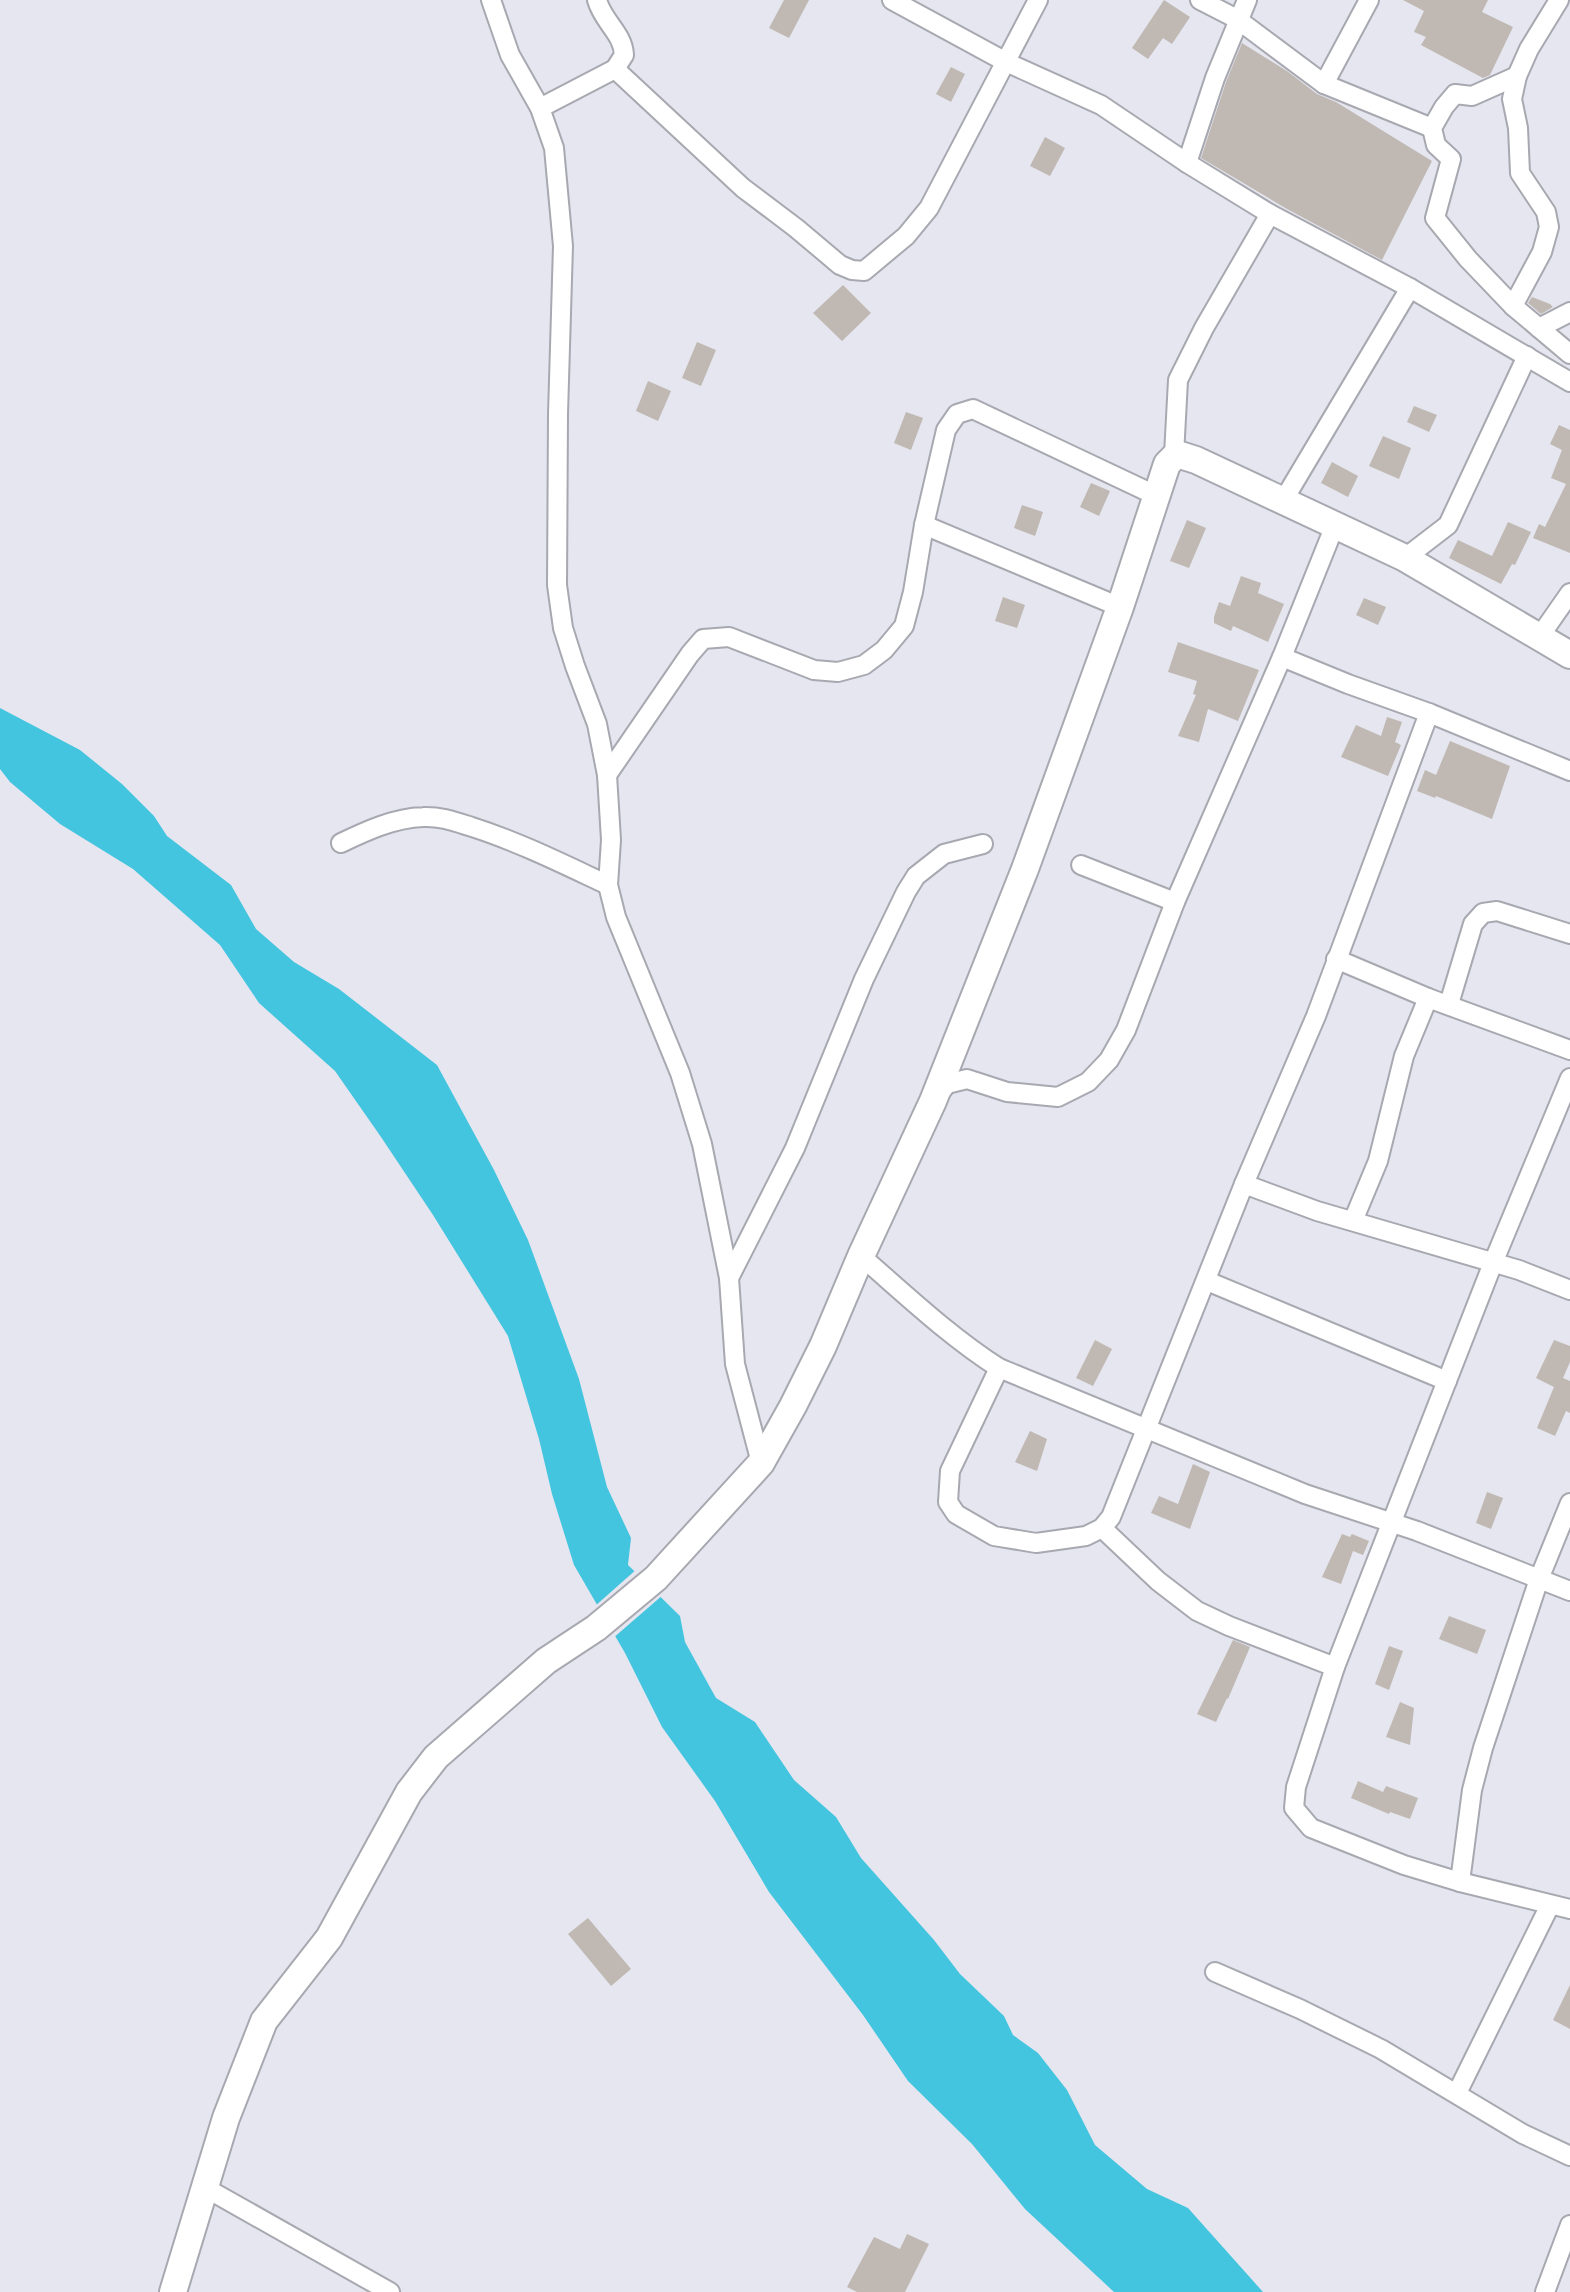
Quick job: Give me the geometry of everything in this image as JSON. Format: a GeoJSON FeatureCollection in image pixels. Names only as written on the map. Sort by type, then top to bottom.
{"type":"FeatureCollection","features":[{"type":"Feature","properties":{"kind":"street"},"geometry":{"type":"LineString","coordinates":[[491,0],[510,55],[540,108],[554,148],[563,246],[557,585],[563,628],[597,724],[607,775],[611,840],[608,885],[616,917],[680,1073],[702,1144],[729,1278],[735,1364],[761,1463]]}},
{"type":"Feature","properties":{"kind":"street"},"geometry":{"type":"LineString","coordinates":[[540,108],[615,69],[624,55],[621,39],[601,13],[597,0]]}},
{"type":"Feature","properties":{"kind":"street"},"geometry":{"type":"LineString","coordinates":[[892,0],[1006,62],[1101,105],[1270,214],[1410,288],[1570,382]]}},
{"type":"Feature","properties":{"kind":"street"},"geometry":{"type":"LineString","coordinates":[[615,69],[743,188],[840,265],[864,271],[906,236],[929,208],[1038,0]]}},
{"type":"Feature","properties":{"kind":"street"},"geometry":{"type":"LineString","coordinates":[[1200,0],[1237,19],[1324,84],[1432,128]]}},
{"type":"Feature","properties":{"kind":"street"},"geometry":{"type":"LineString","coordinates":[[1187,163],[1201,116],[1247,0]]}},
{"type":"Feature","properties":{"kind":"street"},"geometry":{"type":"LineString","coordinates":[[1324,84],[1369,0]]}},
{"type":"Feature","properties":{"kind":"street"},"geometry":{"type":"LineString","coordinates":[[1513,306],[1542,252],[1549,227],[1546,212],[1520,173],[1518,128],[1512,99],[1517,76],[1529,49],[1559,0]]}},
{"type":"Feature","properties":{"kind":"street"},"geometry":{"type":"LineString","coordinates":[[1517,76],[1472,96],[1455,94],[1444,107],[1432,128],[1436,145],[1451,159],[1435,218],[1468,259],[1513,306],[1570,354]]}},
{"type":"Feature","properties":{"kind":"street"},"geometry":{"type":"LineString","coordinates":[[173,2292],[226,2118],[264,2021],[329,1938],[409,1792],[436,1757],[546,1661],[596,1628],[656,1578],[761,1463],[793,1406],[933,1101],[1025,869],[1120,607],[1155,495],[1167,464],[1174,455],[1178,380],[1204,328],[1270,214]]}},
{"type":"Feature","properties":{"kind":"street"},"geometry":{"type":"LineString","coordinates":[[1283,501],[1410,288]]}},
{"type":"Feature","properties":{"kind":"street"},"geometry":{"type":"LineString","coordinates":[[1539,328],[1570,312]]}},
{"type":"Feature","properties":{"kind":"street"},"geometry":{"type":"LineString","coordinates":[[1405,558],[1448,525],[1527,356]]}},
{"type":"Feature","properties":{"kind":"street"},"geometry":{"type":"LineString","coordinates":[[607,775],[703,639],[729,637],[814,670],[838,672],[864,665],[884,650],[904,626],[946,430],[957,414],[973,409],[1155,495]]}},
{"type":"Feature","properties":{"kind":"street"},"geometry":{"type":"LineString","coordinates":[[1174,455],[1196,460],[1405,558],[1570,655]]}},
{"type":"Feature","properties":{"kind":"street"},"geometry":{"type":"LineString","coordinates":[[924,525],[1120,607]]}},
{"type":"Feature","properties":{"kind":"street"},"geometry":{"type":"LineString","coordinates":[[933,1101],[947,1084],[967,1079],[1007,1092],[1058,1097],[1088,1082],[1109,1060],[1126,1030],[1175,902],[1282,657],[1335,525]]}},
{"type":"Feature","properties":{"kind":"street"},"geometry":{"type":"LineString","coordinates":[[1540,636],[1570,593]]}},
{"type":"Feature","properties":{"kind":"street"},"geometry":{"type":"LineString","coordinates":[[1282,657],[1570,771]]}},
{"type":"Feature","properties":{"kind":"street"},"geometry":{"type":"LineString","coordinates":[[999,1368],[950,1471],[948,1502],[956,1514],[994,1536],[1018,1542],[1036,1543],[1086,1536],[1102,1528],[1111,1517],[1244,1184],[1316,1016],[1429,713]]}},
{"type":"Feature","properties":{"kind":"street"},"geometry":{"type":"LineString","coordinates":[[341,843],[399,820],[425,817],[448,819],[507,838],[608,885]]}},
{"type":"Feature","properties":{"kind":"street"},"geometry":{"type":"LineString","coordinates":[[729,1278],[795,1148],[864,979],[906,892],[916,876],[944,854],[983,844]]}},
{"type":"Feature","properties":{"kind":"street"},"geometry":{"type":"LineString","coordinates":[[1081,865],[1175,902]]}},
{"type":"Feature","properties":{"kind":"street"},"geometry":{"type":"LineString","coordinates":[[1449,1004],[1473,924],[1483,913],[1497,911],[1570,934]]}},
{"type":"Feature","properties":{"kind":"street"},"geometry":{"type":"LineString","coordinates":[[1336,959],[1428,998],[1570,1050]]}},
{"type":"Feature","properties":{"kind":"street"},"geometry":{"type":"LineString","coordinates":[[1353,1221],[1378,1161],[1404,1056],[1428,998]]}},
{"type":"Feature","properties":{"kind":"street"},"geometry":{"type":"LineString","coordinates":[[1570,1078],[1493,1263],[1335,1667],[1296,1787],[1294,1808],[1311,1828],[1404,1865],[1570,1909]]}},
{"type":"Feature","properties":{"kind":"street"},"geometry":{"type":"LineString","coordinates":[[1244,1184],[1317,1211],[1519,1270],[1570,1290]]}},
{"type":"Feature","properties":{"kind":"street"},"geometry":{"type":"LineString","coordinates":[[861,1256],[931,1319],[999,1368],[1305,1494],[1392,1523],[1570,1591]]}},
{"type":"Feature","properties":{"kind":"street"},"geometry":{"type":"LineString","coordinates":[[1207,1281],[1447,1381]]}},
{"type":"Feature","properties":{"kind":"street"},"geometry":{"type":"LineString","coordinates":[[1460,1882],[1472,1790],[1483,1748],[1539,1579],[1570,1503]]}},
{"type":"Feature","properties":{"kind":"street"},"geometry":{"type":"LineString","coordinates":[[1102,1528],[1158,1581],[1197,1611],[1335,1667]]}},
{"type":"Feature","properties":{"kind":"street"},"geometry":{"type":"LineString","coordinates":[[1457,2093],[1550,1905]]}},
{"type":"Feature","properties":{"kind":"street"},"geometry":{"type":"LineString","coordinates":[[1215,1972],[1381,2049],[1523,2134],[1570,2156]]}},
{"type":"Feature","properties":{"kind":"street"},"geometry":{"type":"LineString","coordinates":[[204,2187],[390,2292]]}},
{"type":"Feature","properties":{"kind":"street"},"geometry":{"type":"LineString","coordinates":[[1545,2292],[1570,2225]]}},
{"type":"Feature","properties":{"kind":"water"},"geometry":{"type":"Polygon","coordinates":[[[0,708],[80,750],[122,784],[154,816],[167,836],[231,885],[256,929],[294,962],[339,989],[437,1065],[528,1240],[579,1379],[607,1487],[631,1538],[628,1565],[680,1616],[685,1642],[716,1698],[755,1722],[794,1780],[836,1817],[861,1858],[960,1974],[1004,2016],[1013,2035],[1038,2053],[1067,2090],[1095,2145],[1147,2189],[1188,2208],[1263,2292],[1114,2292],[1025,2209],[972,2144],[908,2081],[863,2015],[769,1892],[715,1801],[662,1727],[625,1653],[574,1565],[508,1336],[433,1215],[335,1071],[259,1003],[220,945],[133,869],[60,824],[10,782],[0,769],[0,708]]]}},
{"type":"Feature","properties":{"kind":"pier"},"geometry":{"type":"Polygon","coordinates":[[[638,1568],[664,1594],[612,1639],[594,1607],[638,1568]]]}},
{"type":"Feature","properties":{"kind":"building"},"geometry":{"type":"Polygon","coordinates":[[[784,0],[809,0],[789,38],[769,28],[784,0]]]}},
{"type":"Feature","properties":{"kind":"building"},"geometry":{"type":"Polygon","coordinates":[[[1164,0],[1190,17],[1172,44],[1163,38],[1148,59],[1132,48],[1164,0]]]}},
{"type":"Feature","properties":{"kind":"building"},"geometry":{"type":"Polygon","coordinates":[[[1403,0],[1488,0],[1482,12],[1513,27],[1490,75],[1483,78],[1421,45],[1426,37],[1414,32],[1424,11],[1403,0]]]}},
{"type":"Feature","properties":{"kind":"building"},"geometry":{"type":"Polygon","coordinates":[[[1242,43],[1317,94],[1336,102],[1432,161],[1382,260],[1201,158],[1242,43]]]}},
{"type":"Feature","properties":{"kind":"building"},"geometry":{"type":"Polygon","coordinates":[[[951,67],[965,74],[951,102],[936,94],[951,67]]]}},
{"type":"Feature","properties":{"kind":"building"},"geometry":{"type":"Polygon","coordinates":[[[1045,137],[1065,148],[1050,176],[1030,166],[1045,137]]]}},
{"type":"Feature","properties":{"kind":"building"},"geometry":{"type":"Polygon","coordinates":[[[843,285],[871,313],[842,341],[813,313],[843,285]]]}},
{"type":"Feature","properties":{"kind":"building"},"geometry":{"type":"Polygon","coordinates":[[[1532,297],[1553,307],[1541,314],[1528,303],[1532,297]]]}},
{"type":"Feature","properties":{"kind":"building"},"geometry":{"type":"Polygon","coordinates":[[[697,342],[716,350],[701,386],[682,378],[697,342]]]}},
{"type":"Feature","properties":{"kind":"building"},"geometry":{"type":"Polygon","coordinates":[[[648,381],[671,391],[658,421],[636,411],[648,381]]]}},
{"type":"Feature","properties":{"kind":"building"},"geometry":{"type":"Polygon","coordinates":[[[1414,406],[1437,415],[1429,432],[1407,422],[1414,406]]]}},
{"type":"Feature","properties":{"kind":"building"},"geometry":{"type":"Polygon","coordinates":[[[906,412],[923,418],[911,450],[894,443],[906,412]]]}},
{"type":"Feature","properties":{"kind":"building"},"geometry":{"type":"Polygon","coordinates":[[[1559,425],[1570,430],[1570,553],[1533,538],[1539,524],[1545,527],[1566,484],[1551,478],[1562,450],[1550,444],[1559,425]]]}},
{"type":"Feature","properties":{"kind":"building"},"geometry":{"type":"Polygon","coordinates":[[[1383,436],[1411,448],[1399,479],[1369,466],[1383,436]]]}},
{"type":"Feature","properties":{"kind":"building"},"geometry":{"type":"Polygon","coordinates":[[[1332,462],[1358,476],[1348,497],[1321,483],[1332,462]]]}},
{"type":"Feature","properties":{"kind":"building"},"geometry":{"type":"Polygon","coordinates":[[[1091,483],[1110,491],[1099,516],[1080,507],[1091,483]]]}},
{"type":"Feature","properties":{"kind":"building"},"geometry":{"type":"Polygon","coordinates":[[[1022,505],[1043,512],[1035,536],[1014,528],[1022,505]]]}},
{"type":"Feature","properties":{"kind":"building"},"geometry":{"type":"Polygon","coordinates":[[[1187,520],[1206,528],[1189,568],[1170,561],[1187,520]]]}},
{"type":"Feature","properties":{"kind":"building"},"geometry":{"type":"Polygon","coordinates":[[[1508,522],[1531,532],[1515,565],[1512,564],[1501,584],[1449,558],[1458,540],[1492,556],[1508,522]]]}},
{"type":"Feature","properties":{"kind":"building"},"geometry":{"type":"Polygon","coordinates":[[[1241,576],[1261,583],[1258,593],[1284,604],[1268,642],[1233,626],[1231,631],[1214,623],[1219,602],[1230,606],[1241,576]]]}},
{"type":"Feature","properties":{"kind":"building"},"geometry":{"type":"Polygon","coordinates":[[[1003,597],[1025,605],[1017,628],[995,621],[1003,597]]]}},
{"type":"Feature","properties":{"kind":"building"},"geometry":{"type":"Polygon","coordinates":[[[1364,598],[1386,607],[1378,625],[1356,615],[1364,598]]]}},
{"type":"Feature","properties":{"kind":"building"},"geometry":{"type":"Polygon","coordinates":[[[1178,642],[1259,670],[1238,721],[1208,709],[1199,742],[1178,736],[1196,695],[1193,694],[1197,681],[1168,672],[1178,642]]]}},
{"type":"Feature","properties":{"kind":"building"},"geometry":{"type":"Polygon","coordinates":[[[1387,717],[1402,722],[1395,742],[1401,745],[1388,776],[1341,757],[1356,725],[1381,736],[1387,717]]]}},
{"type":"Feature","properties":{"kind":"building"},"geometry":{"type":"Polygon","coordinates":[[[1450,741],[1510,766],[1492,819],[1417,791],[1425,770],[1436,775],[1450,741]]]}},
{"type":"Feature","properties":{"kind":"building"},"geometry":{"type":"Polygon","coordinates":[[[1095,1340],[1112,1349],[1093,1386],[1076,1378],[1095,1340]]]}},
{"type":"Feature","properties":{"kind":"building"},"geometry":{"type":"Polygon","coordinates":[[[1554,1340],[1570,1346],[1570,1362],[1563,1378],[1570,1381],[1570,1413],[1566,1411],[1555,1436],[1537,1428],[1554,1387],[1536,1378],[1554,1340]]]}},
{"type":"Feature","properties":{"kind":"building"},"geometry":{"type":"Polygon","coordinates":[[[1030,1431],[1047,1439],[1037,1471],[1015,1462],[1030,1431]]]}},
{"type":"Feature","properties":{"kind":"building"},"geometry":{"type":"Polygon","coordinates":[[[1193,1464],[1210,1472],[1190,1529],[1151,1513],[1159,1496],[1178,1504],[1193,1464]]]}},
{"type":"Feature","properties":{"kind":"building"},"geometry":{"type":"Polygon","coordinates":[[[1487,1492],[1503,1498],[1491,1529],[1476,1523],[1487,1492]]]}},
{"type":"Feature","properties":{"kind":"building"},"geometry":{"type":"Polygon","coordinates":[[[1342,1534],[1350,1537],[1352,1534],[1369,1541],[1363,1555],[1353,1551],[1341,1584],[1322,1577],[1342,1534]]]}},
{"type":"Feature","properties":{"kind":"building"},"geometry":{"type":"Polygon","coordinates":[[[1449,1616],[1486,1630],[1477,1654],[1439,1639],[1449,1616]]]}},
{"type":"Feature","properties":{"kind":"building"},"geometry":{"type":"Polygon","coordinates":[[[1233,1640],[1250,1647],[1216,1722],[1197,1714],[1233,1640]]]}},
{"type":"Feature","properties":{"kind":"building"},"geometry":{"type":"Polygon","coordinates":[[[1389,1646],[1403,1651],[1389,1690],[1375,1684],[1389,1646]]]}},
{"type":"Feature","properties":{"kind":"building"},"geometry":{"type":"Polygon","coordinates":[[[1400,1702],[1414,1708],[1410,1745],[1386,1737],[1400,1702]]]}},
{"type":"Feature","properties":{"kind":"building"},"geometry":{"type":"Polygon","coordinates":[[[1358,1781],[1383,1792],[1386,1786],[1418,1798],[1410,1819],[1351,1798],[1358,1781]]]}},
{"type":"Feature","properties":{"kind":"building"},"geometry":{"type":"Polygon","coordinates":[[[588,1918],[631,1969],[611,1986],[568,1934],[588,1918]]]}},
{"type":"Feature","properties":{"kind":"building"},"geometry":{"type":"Polygon","coordinates":[[[1570,1985],[1570,2029],[1553,2020],[1570,1985]]]}},
{"type":"Feature","properties":{"kind":"building"},"geometry":{"type":"Polygon","coordinates":[[[907,2234],[929,2244],[905,2292],[857,2292],[847,2287],[874,2237],[900,2249],[907,2234]]]}}]}
